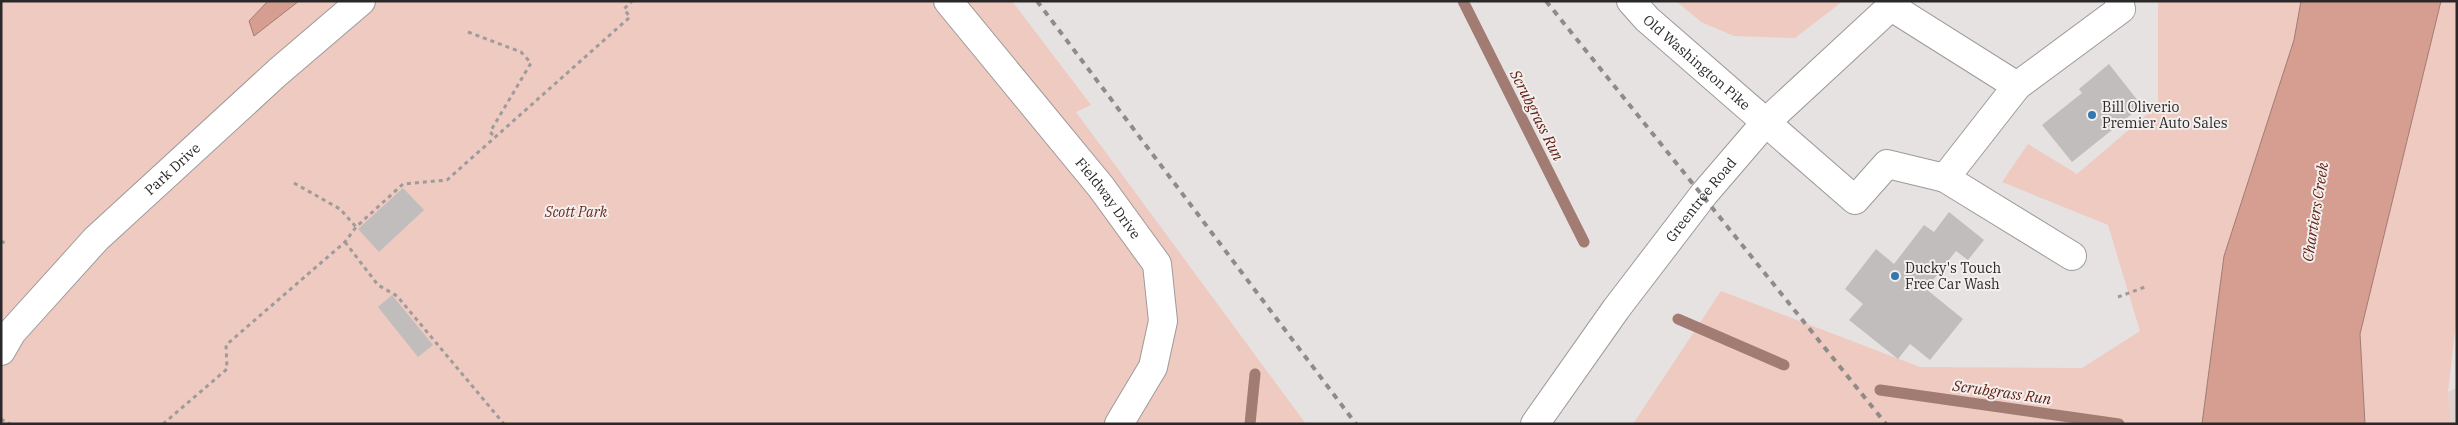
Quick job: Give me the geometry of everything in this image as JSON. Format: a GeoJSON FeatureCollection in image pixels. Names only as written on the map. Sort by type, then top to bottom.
{"type":"FeatureCollection","features":[{"type":"Feature","properties":{"kind":"main road","name":"Park Drive"},"geometry":{"type":"LineString","coordinates":[[1,351],[12,332],[96,239],[278,72],[361,1]]}},
{"type":"Feature","properties":{"kind":"main road","name":"Fieldway Drive"},"geometry":{"type":"LineString","coordinates":[[948,1],[1101,187],[1157,264],[1163,321],[1152,367],[1119,424]]}},
{"type":"Feature","properties":{"kind":"main road","name":"Old Washington Pike"},"geometry":{"type":"LineString","coordinates":[[1631,1],[1647,19],[1855,200],[1887,164],[1945,178]]}},
{"type":"Feature","properties":{"kind":"main road"},"geometry":{"type":"LineString","coordinates":[[2072,256],[1945,178],[2018,86],[2121,9],[2119,1]]}},
{"type":"Feature","properties":{"kind":"main road","name":"Greentree Road"},"geometry":{"type":"LineString","coordinates":[[1535,424],[1616,308],[1680,225],[1765,123],[1894,4]]}},
{"type":"Feature","properties":{"kind":"main road"},"geometry":{"type":"LineString","coordinates":[[1894,4],[2018,86]]}},
{"type":"Feature","properties":{"kind":"path"},"geometry":{"type":"LineString","coordinates":[[164,424],[227,369],[226,345],[345,242],[356,227],[403,184],[447,180],[630,17],[624,9],[632,1]]}},
{"type":"Feature","properties":{"kind":"path"},"geometry":{"type":"LineString","coordinates":[[468,32],[521,52],[531,63],[490,132],[495,138]]}},
{"type":"Feature","properties":{"kind":"path"},"geometry":{"type":"LineString","coordinates":[[294,183],[340,209],[356,227]]}},
{"type":"Feature","properties":{"kind":"path"},"geometry":{"type":"LineString","coordinates":[[1,241],[7,244]]}},
{"type":"Feature","properties":{"kind":"path"},"geometry":{"type":"LineString","coordinates":[[345,242],[378,285],[397,296],[504,424]]}},
{"type":"Feature","properties":{"kind":"path"},"geometry":{"type":"LineString","coordinates":[[2118,297],[2145,287]]}},
{"type":"Feature","properties":{"kind":"path"},"geometry":{"type":"LineString","coordinates":[[1,419],[10,424]]}},
{"type":"Feature","properties":{"kind":"shaded area"},"geometry":{"type":"Polygon","coordinates":[[[2457,388],[2457,424],[2451,424],[2448,392],[2457,388]]]}},
{"type":"Feature","properties":{"kind":"green space","name":"Scott Park"},"geometry":{"type":"Polygon","coordinates":[[[1,1],[1012,1],[1091,105],[1076,112],[1306,424],[1,424],[1,1]]]}},
{"type":"Feature","properties":{"kind":"green space"},"geometry":{"type":"Polygon","coordinates":[[[1676,1],[1843,1],[1795,38],[1734,36],[1701,22],[1676,1]]]}},
{"type":"Feature","properties":{"kind":"green space"},"geometry":{"type":"Polygon","coordinates":[[[2158,1],[2301,1],[2294,40],[2224,256],[2202,424],[1633,424],[1721,291],[1920,367],[2082,368],[2140,331],[2108,225],[2002,182],[2028,144],[2077,174],[2158,105],[2158,1]]]}},
{"type":"Feature","properties":{"kind":"green space"},"geometry":{"type":"Polygon","coordinates":[[[2441,1],[2457,1],[2457,313],[2448,392],[2451,424],[2365,424],[2360,334],[2441,1]]]}},
{"type":"Feature","properties":{"kind":"water"},"geometry":{"type":"Polygon","coordinates":[[[268,1],[299,1],[254,36],[249,21],[268,1]]]}},
{"type":"Feature","properties":{"kind":"water","name":"Chartiers Creek"},"geometry":{"type":"Polygon","coordinates":[[[2301,1],[2441,1],[2360,334],[2365,424],[2202,424],[2224,256],[2294,40],[2301,1]]]}},
{"type":"Feature","properties":{"kind":"building","name":"Bill Oliverio Premier Auto Sales"},"geometry":{"type":"Polygon","coordinates":[[[2109,64],[2142,106],[2072,162],[2042,125],[2082,93],[2079,89],[2109,64]]]}},
{"type":"Feature","properties":{"kind":"building"},"geometry":{"type":"Polygon","coordinates":[[[403,188],[424,210],[379,252],[358,229],[403,188]]]}},
{"type":"Feature","properties":{"kind":"building","name":"Ducky's Touch Free Car Wash"},"geometry":{"type":"Polygon","coordinates":[[[1949,212],[1984,240],[1968,260],[1956,251],[1926,289],[1963,319],[1930,360],[1910,344],[1898,359],[1849,320],[1863,304],[1845,289],[1876,249],[1894,264],[1924,225],[1934,232],[1949,212]]]}},
{"type":"Feature","properties":{"kind":"building"},"geometry":{"type":"Polygon","coordinates":[[[392,295],[433,345],[418,357],[378,307],[392,295]]]}},
{"type":"Feature","properties":{"kind":"waterway","name":"Scrubgrass Run"},"geometry":{"type":"LineString","coordinates":[[1463,1],[1584,242]]}},
{"type":"Feature","properties":{"kind":"waterway","name":"Scrubgrass Run"},"geometry":{"type":"LineString","coordinates":[[1678,319],[1784,365]]}},
{"type":"Feature","properties":{"kind":"waterway"},"geometry":{"type":"LineString","coordinates":[[1250,424],[1255,374]]}},
{"type":"Feature","properties":{"kind":"waterway","name":"Scrubgrass Run"},"geometry":{"type":"LineString","coordinates":[[1880,390],[2119,424]]}},
{"type":"Feature","properties":{"kind":"railway"},"geometry":{"type":"LineString","coordinates":[[1037,1],[1356,424]]}},
{"type":"Feature","properties":{"kind":"railway"},"geometry":{"type":"LineString","coordinates":[[1546,1],[1886,424]]}},
{"type":"Feature","properties":{"kind":"place","name":"Bill Oliverio Premier Auto Sales"},"geometry":{"type":"Point","coordinates":[2092,115]}},
{"type":"Feature","properties":{"kind":"place","name":"Ducky's Touch Free Car Wash"},"geometry":{"type":"Point","coordinates":[1895,276]}}]}
